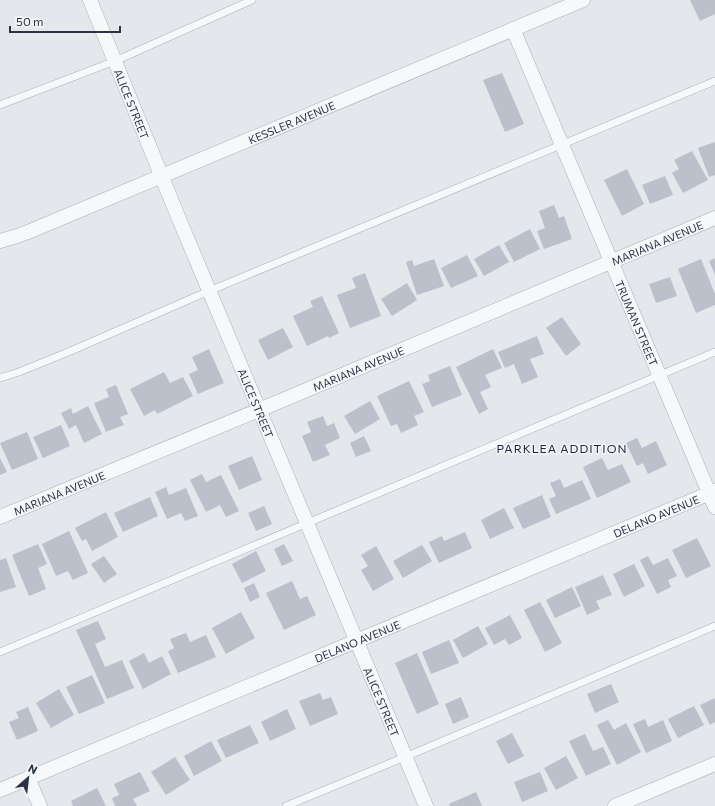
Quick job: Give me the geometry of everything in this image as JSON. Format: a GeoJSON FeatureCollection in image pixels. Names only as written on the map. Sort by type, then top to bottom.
{"type":"FeatureCollection","features":[{"type":"Feature","properties":{"kind":"street","name":"ALICE STREET"},"geometry":{"type":"LineString","coordinates":[[90,0],[209,291],[426,806]]}},
{"type":"Feature","properties":{"kind":"street","name":"KESSLER AVENUE"},"geometry":{"type":"LineString","coordinates":[[0,241],[28,232],[583,0]]}},
{"type":"Feature","properties":{"kind":"street","name":"TRUMAN STREET"},"geometry":{"type":"LineString","coordinates":[[513,29],[610,261],[659,375],[712,492],[715,507]]}},
{"type":"Feature","properties":{"kind":"street","name":"MARIANA AVENUE"},"geometry":{"type":"LineString","coordinates":[[0,517],[259,410],[715,218]]}},
{"type":"Feature","properties":{"kind":"street","name":"DELANO AVENUE"},"geometry":{"type":"LineString","coordinates":[[0,790],[712,492]]}},
{"type":"Feature","properties":{"kind":"street"},"geometry":{"type":"LineString","coordinates":[[615,806],[715,764]]}},
{"type":"Feature","properties":{"kind":"street"},"geometry":{"type":"LineString","coordinates":[[28,778],[40,806]]}},
{"type":"Feature","properties":{"kind":"lane"},"geometry":{"type":"LineString","coordinates":[[0,105],[114,61],[252,0]]}},
{"type":"Feature","properties":{"kind":"lane"},"geometry":{"type":"LineString","coordinates":[[0,378],[66,353],[209,291],[715,81]]}},
{"type":"Feature","properties":{"kind":"lane"},"geometry":{"type":"LineString","coordinates":[[0,652],[715,352]]}},
{"type":"Feature","properties":{"kind":"lane"},"geometry":{"type":"LineString","coordinates":[[286,806],[715,626]]}},
{"type":"Feature","properties":{"kind":"building"},"geometry":{"type":"Polygon","coordinates":[[[690,0],[715,0],[715,14],[700,21],[690,0]]]}},
{"type":"Feature","properties":{"kind":"building"},"geometry":{"type":"Polygon","coordinates":[[[502,73],[524,124],[505,132],[483,80],[502,73]]]}},
{"type":"Feature","properties":{"kind":"building"},"geometry":{"type":"Polygon","coordinates":[[[715,142],[715,175],[709,177],[698,148],[715,142]]]}},
{"type":"Feature","properties":{"kind":"building"},"geometry":{"type":"Polygon","coordinates":[[[692,151],[708,180],[683,193],[672,173],[679,169],[674,160],[692,151]]]}},
{"type":"Feature","properties":{"kind":"building"},"geometry":{"type":"Polygon","coordinates":[[[627,169],[644,204],[622,216],[604,180],[627,169]]]}},
{"type":"Feature","properties":{"kind":"building"},"geometry":{"type":"Polygon","coordinates":[[[665,176],[673,195],[650,204],[642,185],[665,176]]]}},
{"type":"Feature","properties":{"kind":"building"},"geometry":{"type":"Polygon","coordinates":[[[554,205],[559,218],[564,216],[572,239],[544,249],[537,231],[545,228],[539,211],[554,205]]]}},
{"type":"Feature","properties":{"kind":"building"},"geometry":{"type":"Polygon","coordinates":[[[530,229],[540,249],[514,262],[504,243],[530,229]]]}},
{"type":"Feature","properties":{"kind":"building"},"geometry":{"type":"Polygon","coordinates":[[[499,245],[509,262],[484,276],[474,259],[499,245]]]}},
{"type":"Feature","properties":{"kind":"building"},"geometry":{"type":"Polygon","coordinates":[[[467,255],[478,276],[451,288],[441,268],[467,255]]]}},
{"type":"Feature","properties":{"kind":"building"},"geometry":{"type":"Polygon","coordinates":[[[715,258],[715,275],[709,261],[715,258]]]}},
{"type":"Feature","properties":{"kind":"building"},"geometry":{"type":"Polygon","coordinates":[[[434,259],[444,286],[417,295],[406,262],[412,260],[414,266],[434,259]]]}},
{"type":"Feature","properties":{"kind":"building"},"geometry":{"type":"Polygon","coordinates":[[[701,259],[715,294],[715,305],[696,313],[678,269],[701,259]]]}},
{"type":"Feature","properties":{"kind":"building"},"geometry":{"type":"Polygon","coordinates":[[[365,273],[381,316],[350,328],[337,295],[356,288],[352,278],[365,273]]]}},
{"type":"Feature","properties":{"kind":"building"},"geometry":{"type":"Polygon","coordinates":[[[670,277],[677,296],[656,303],[649,284],[670,277]]]}},
{"type":"Feature","properties":{"kind":"building"},"geometry":{"type":"Polygon","coordinates":[[[407,283],[417,300],[392,316],[381,299],[407,283]]]}},
{"type":"Feature","properties":{"kind":"building"},"geometry":{"type":"Polygon","coordinates":[[[322,296],[339,333],[329,338],[328,336],[307,346],[293,316],[313,307],[310,301],[322,296]]]}},
{"type":"Feature","properties":{"kind":"building"},"geometry":{"type":"Polygon","coordinates":[[[562,317],[581,344],[566,356],[546,328],[562,317]]]}},
{"type":"Feature","properties":{"kind":"building"},"geometry":{"type":"Polygon","coordinates":[[[283,328],[293,347],[268,360],[258,340],[283,328]]]}},
{"type":"Feature","properties":{"kind":"building"},"geometry":{"type":"Polygon","coordinates":[[[537,336],[544,354],[530,359],[538,377],[522,384],[514,364],[505,368],[498,352],[537,336]]]}},
{"type":"Feature","properties":{"kind":"building"},"geometry":{"type":"Polygon","coordinates":[[[209,349],[224,383],[198,394],[189,374],[198,370],[192,357],[209,349]]]}},
{"type":"Feature","properties":{"kind":"building"},"geometry":{"type":"Polygon","coordinates":[[[493,349],[502,368],[485,375],[491,387],[480,392],[488,409],[479,414],[456,367],[493,349]]]}},
{"type":"Feature","properties":{"kind":"building"},"geometry":{"type":"Polygon","coordinates":[[[450,366],[462,395],[432,407],[422,384],[430,381],[428,375],[450,366]]]}},
{"type":"Feature","properties":{"kind":"building"},"geometry":{"type":"Polygon","coordinates":[[[164,372],[170,383],[183,377],[193,396],[157,414],[155,410],[144,416],[130,389],[164,372]]]}},
{"type":"Feature","properties":{"kind":"building"},"geometry":{"type":"Polygon","coordinates":[[[409,381],[424,412],[414,416],[418,425],[401,433],[397,424],[391,426],[377,396],[409,381]]]}},
{"type":"Feature","properties":{"kind":"building"},"geometry":{"type":"Polygon","coordinates":[[[116,385],[128,414],[120,417],[124,425],[106,432],[94,403],[109,397],[106,389],[116,385]]]}},
{"type":"Feature","properties":{"kind":"building"},"geometry":{"type":"Polygon","coordinates":[[[370,401],[380,419],[355,434],[344,416],[370,401]]]}},
{"type":"Feature","properties":{"kind":"building"},"geometry":{"type":"Polygon","coordinates":[[[88,406],[102,434],[84,443],[76,425],[69,429],[61,413],[71,408],[73,414],[88,406]]]}},
{"type":"Feature","properties":{"kind":"building"},"geometry":{"type":"Polygon","coordinates":[[[323,416],[327,426],[334,423],[340,438],[325,445],[330,455],[313,462],[302,436],[311,432],[307,422],[323,416]]]}},
{"type":"Feature","properties":{"kind":"building"},"geometry":{"type":"Polygon","coordinates":[[[61,425],[70,446],[43,458],[33,437],[61,425]]]}},
{"type":"Feature","properties":{"kind":"building"},"geometry":{"type":"Polygon","coordinates":[[[27,432],[38,459],[12,470],[0,443],[27,432]]]}},
{"type":"Feature","properties":{"kind":"building"},"geometry":{"type":"Polygon","coordinates":[[[364,436],[371,451],[356,457],[350,443],[364,436]]]}},
{"type":"Feature","properties":{"kind":"building"},"geometry":{"type":"Polygon","coordinates":[[[637,438],[642,448],[656,441],[667,465],[648,474],[643,463],[637,466],[626,443],[637,438]]]}},
{"type":"Feature","properties":{"kind":"building"},"geometry":{"type":"Polygon","coordinates":[[[252,456],[262,480],[239,490],[228,466],[252,456]]]}},
{"type":"Feature","properties":{"kind":"building"},"geometry":{"type":"Polygon","coordinates":[[[0,458],[7,472],[0,475],[0,458]]]}},
{"type":"Feature","properties":{"kind":"building"},"geometry":{"type":"Polygon","coordinates":[[[602,458],[608,470],[622,464],[631,482],[597,498],[583,467],[602,458]]]}},
{"type":"Feature","properties":{"kind":"building"},"geometry":{"type":"Polygon","coordinates":[[[202,474],[206,482],[221,475],[239,511],[226,517],[220,505],[206,512],[190,480],[202,474]]]}},
{"type":"Feature","properties":{"kind":"building"},"geometry":{"type":"Polygon","coordinates":[[[560,479],[564,488],[582,480],[591,499],[556,514],[549,499],[556,496],[550,483],[560,479]]]}},
{"type":"Feature","properties":{"kind":"building"},"geometry":{"type":"Polygon","coordinates":[[[166,487],[169,495],[186,488],[198,516],[185,521],[181,513],[167,519],[155,492],[166,487]]]}},
{"type":"Feature","properties":{"kind":"building"},"geometry":{"type":"Polygon","coordinates":[[[542,495],[551,517],[523,529],[513,508],[542,495]]]}},
{"type":"Feature","properties":{"kind":"building"},"geometry":{"type":"Polygon","coordinates":[[[150,497],[158,516],[123,532],[114,513],[150,497]]]}},
{"type":"Feature","properties":{"kind":"building"},"geometry":{"type":"Polygon","coordinates":[[[264,506],[272,524],[256,531],[248,513],[264,506]]]}},
{"type":"Feature","properties":{"kind":"building"},"geometry":{"type":"Polygon","coordinates":[[[504,508],[514,528],[490,539],[481,520],[504,508]]]}},
{"type":"Feature","properties":{"kind":"building"},"geometry":{"type":"Polygon","coordinates":[[[106,512],[118,537],[92,551],[86,539],[82,541],[75,528],[106,512]]]}},
{"type":"Feature","properties":{"kind":"building"},"geometry":{"type":"Polygon","coordinates":[[[69,531],[88,573],[73,580],[68,571],[56,576],[42,544],[69,531]]]}},
{"type":"Feature","properties":{"kind":"building"},"geometry":{"type":"Polygon","coordinates":[[[465,532],[472,548],[439,563],[429,542],[442,536],[444,541],[465,532]]]}},
{"type":"Feature","properties":{"kind":"building"},"geometry":{"type":"Polygon","coordinates":[[[697,538],[711,566],[686,578],[672,550],[697,538]]]}},
{"type":"Feature","properties":{"kind":"building"},"geometry":{"type":"Polygon","coordinates":[[[38,544],[47,564],[38,568],[46,589],[29,596],[12,555],[38,544]]]}},
{"type":"Feature","properties":{"kind":"building"},"geometry":{"type":"Polygon","coordinates":[[[284,544],[293,561],[282,566],[274,549],[284,544]]]}},
{"type":"Feature","properties":{"kind":"building"},"geometry":{"type":"Polygon","coordinates":[[[422,545],[432,561],[403,578],[393,561],[422,545]]]}},
{"type":"Feature","properties":{"kind":"building"},"geometry":{"type":"Polygon","coordinates":[[[376,546],[394,579],[373,591],[361,570],[368,566],[361,555],[376,546]]]}},
{"type":"Feature","properties":{"kind":"building"},"geometry":{"type":"Polygon","coordinates":[[[256,551],[266,571],[242,583],[232,564],[256,551]]]}},
{"type":"Feature","properties":{"kind":"building"},"geometry":{"type":"Polygon","coordinates":[[[104,556],[117,574],[104,583],[91,564],[104,556]]]}},
{"type":"Feature","properties":{"kind":"building"},"geometry":{"type":"Polygon","coordinates":[[[648,556],[653,565],[668,558],[677,576],[668,580],[671,587],[657,594],[640,560],[648,556]]]}},
{"type":"Feature","properties":{"kind":"building"},"geometry":{"type":"Polygon","coordinates":[[[6,558],[16,587],[0,592],[0,560],[6,558]]]}},
{"type":"Feature","properties":{"kind":"building"},"geometry":{"type":"Polygon","coordinates":[[[634,564],[645,586],[624,597],[613,574],[634,564]]]}},
{"type":"Feature","properties":{"kind":"building"},"geometry":{"type":"Polygon","coordinates":[[[603,575],[612,595],[596,601],[600,609],[587,615],[575,587],[603,575]]]}},
{"type":"Feature","properties":{"kind":"building"},"geometry":{"type":"Polygon","coordinates":[[[292,581],[300,599],[307,596],[316,615],[284,630],[266,593],[292,581]]]}},
{"type":"Feature","properties":{"kind":"building"},"geometry":{"type":"Polygon","coordinates":[[[254,583],[260,597],[250,602],[244,588],[254,583]]]}},
{"type":"Feature","properties":{"kind":"building"},"geometry":{"type":"Polygon","coordinates":[[[572,587],[581,606],[555,618],[546,600],[572,587]]]}},
{"type":"Feature","properties":{"kind":"building"},"geometry":{"type":"Polygon","coordinates":[[[540,602],[562,643],[545,652],[524,610],[540,602]]]}},
{"type":"Feature","properties":{"kind":"building"},"geometry":{"type":"Polygon","coordinates":[[[241,612],[255,638],[226,654],[212,628],[241,612]]]}},
{"type":"Feature","properties":{"kind":"building"},"geometry":{"type":"Polygon","coordinates":[[[510,615],[522,638],[509,645],[505,639],[494,645],[485,628],[510,615]]]}},
{"type":"Feature","properties":{"kind":"building"},"geometry":{"type":"Polygon","coordinates":[[[98,621],[106,639],[95,644],[105,667],[122,660],[134,688],[107,699],[76,630],[98,621]]]}},
{"type":"Feature","properties":{"kind":"building"},"geometry":{"type":"Polygon","coordinates":[[[478,626],[488,644],[463,658],[453,640],[478,626]]]}},
{"type":"Feature","properties":{"kind":"building"},"geometry":{"type":"Polygon","coordinates":[[[186,633],[190,642],[206,635],[216,657],[178,673],[168,651],[174,648],[170,639],[186,633]]]}},
{"type":"Feature","properties":{"kind":"building"},"geometry":{"type":"Polygon","coordinates":[[[449,640],[459,663],[431,674],[422,652],[449,640]]]}},
{"type":"Feature","properties":{"kind":"building"},"geometry":{"type":"Polygon","coordinates":[[[144,653],[149,663],[162,656],[171,674],[143,689],[129,661],[144,653]]]}},
{"type":"Feature","properties":{"kind":"building"},"geometry":{"type":"Polygon","coordinates":[[[417,653],[439,704],[417,714],[395,663],[417,653]]]}},
{"type":"Feature","properties":{"kind":"building"},"geometry":{"type":"Polygon","coordinates":[[[92,675],[105,703],[79,714],[66,687],[92,675]]]}},
{"type":"Feature","properties":{"kind":"building"},"geometry":{"type":"Polygon","coordinates":[[[611,684],[619,702],[595,713],[587,694],[611,684]]]}},
{"type":"Feature","properties":{"kind":"building"},"geometry":{"type":"Polygon","coordinates":[[[59,689],[74,715],[51,728],[36,703],[59,689]]]}},
{"type":"Feature","properties":{"kind":"building"},"geometry":{"type":"Polygon","coordinates":[[[320,693],[323,700],[331,697],[338,714],[310,726],[299,701],[320,693]]]}},
{"type":"Feature","properties":{"kind":"building"},"geometry":{"type":"Polygon","coordinates":[[[461,697],[469,717],[453,724],[445,704],[461,697]]]}},
{"type":"Feature","properties":{"kind":"building"},"geometry":{"type":"Polygon","coordinates":[[[715,698],[715,722],[710,725],[700,705],[715,698]]]}},
{"type":"Feature","properties":{"kind":"building"},"geometry":{"type":"Polygon","coordinates":[[[694,706],[704,725],[678,738],[668,719],[694,706]]]}},
{"type":"Feature","properties":{"kind":"building"},"geometry":{"type":"Polygon","coordinates":[[[28,707],[38,731],[17,740],[9,722],[19,718],[16,712],[28,707]]]}},
{"type":"Feature","properties":{"kind":"building"},"geometry":{"type":"Polygon","coordinates":[[[287,709],[296,729],[270,741],[261,722],[287,709]]]}},
{"type":"Feature","properties":{"kind":"building"},"geometry":{"type":"Polygon","coordinates":[[[645,719],[648,727],[663,720],[672,741],[646,753],[633,724],[645,719]]]}},
{"type":"Feature","properties":{"kind":"building"},"geometry":{"type":"Polygon","coordinates":[[[608,720],[614,730],[626,723],[641,752],[617,765],[597,725],[608,720]]]}},
{"type":"Feature","properties":{"kind":"building"},"geometry":{"type":"Polygon","coordinates":[[[250,725],[259,743],[226,758],[217,740],[250,725]]]}},
{"type":"Feature","properties":{"kind":"building"},"geometry":{"type":"Polygon","coordinates":[[[512,733],[524,756],[508,764],[496,741],[512,733]]]}},
{"type":"Feature","properties":{"kind":"building"},"geometry":{"type":"Polygon","coordinates":[[[585,734],[593,751],[603,747],[611,764],[586,776],[569,741],[585,734]]]}},
{"type":"Feature","properties":{"kind":"building"},"geometry":{"type":"Polygon","coordinates":[[[211,741],[222,761],[194,776],[184,756],[211,741]]]}},
{"type":"Feature","properties":{"kind":"building"},"geometry":{"type":"Polygon","coordinates":[[[566,756],[578,778],[556,790],[544,768],[566,756]]]}},
{"type":"Feature","properties":{"kind":"building"},"geometry":{"type":"Polygon","coordinates":[[[175,757],[190,780],[166,795],[151,772],[175,757]]]}},
{"type":"Feature","properties":{"kind":"building"},"geometry":{"type":"Polygon","coordinates":[[[140,772],[150,791],[133,799],[137,806],[115,806],[112,798],[119,795],[114,784],[140,772]]]}},
{"type":"Feature","properties":{"kind":"building"},"geometry":{"type":"Polygon","coordinates":[[[540,772],[548,791],[522,802],[514,782],[540,772]]]}},
{"type":"Feature","properties":{"kind":"building"},"geometry":{"type":"Polygon","coordinates":[[[97,788],[106,806],[73,806],[71,801],[97,788]]]}},
{"type":"Feature","properties":{"kind":"building"},"geometry":{"type":"Polygon","coordinates":[[[476,792],[482,806],[450,806],[449,804],[476,792]]]}},
{"type":"Feature","properties":{"kind":"district","name":"PARKLEA ADDITION"},"geometry":{"type":"Point","coordinates":[562,448]}}]}
